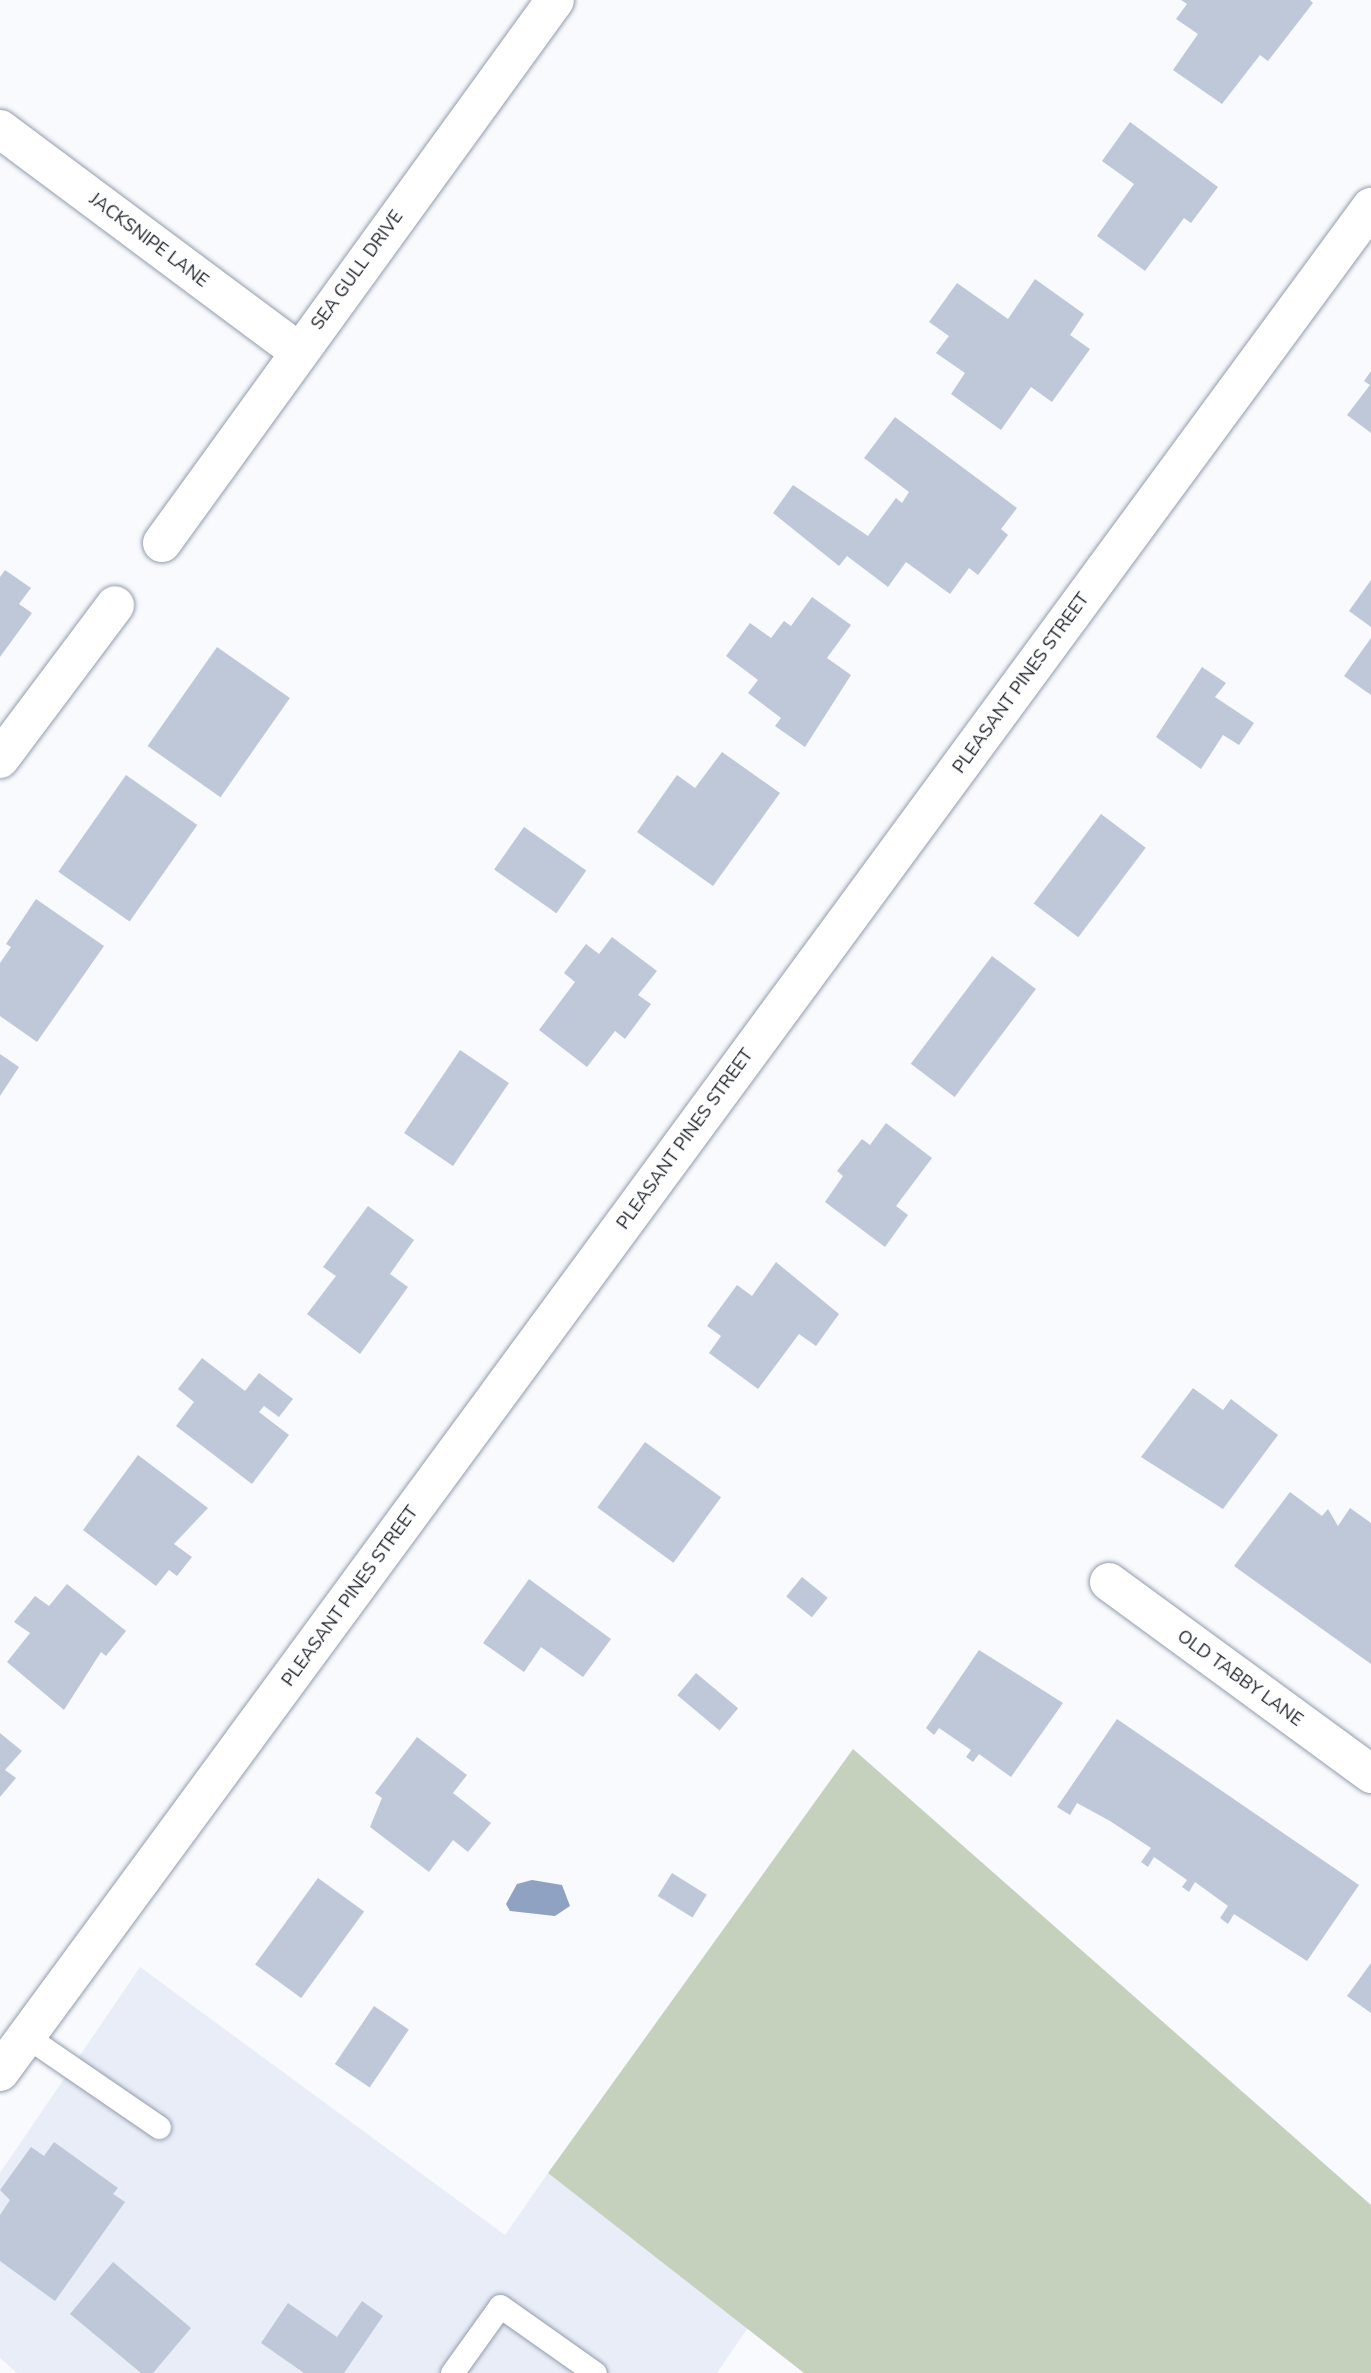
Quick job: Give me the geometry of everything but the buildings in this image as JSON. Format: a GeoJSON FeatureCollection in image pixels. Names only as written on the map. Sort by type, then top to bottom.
{"type":"FeatureCollection","features":[{"type":"Feature","properties":{"kind":"street","name":"SEA GULL DRIVE"},"geometry":{"type":"LineString","coordinates":[[162,542],[555,0]]}},
{"type":"Feature","properties":{"kind":"street","name":"JACKSNIPE LANE"},"geometry":{"type":"LineString","coordinates":[[0,130],[298,351]]}},
{"type":"Feature","properties":{"kind":"street","name":"PLEASANT PINES STREET"},"geometry":{"type":"LineString","coordinates":[[0,2072],[1371,207]]}},
{"type":"Feature","properties":{"kind":"street"},"geometry":{"type":"LineString","coordinates":[[0,759],[115,606]]}},
{"type":"Feature","properties":{"kind":"street","name":"OLD TABBY LANE"},"geometry":{"type":"LineString","coordinates":[[1109,1582],[1371,1774]]}},
{"type":"Feature","properties":{"kind":"lane"},"geometry":{"type":"LineString","coordinates":[[26,2036],[159,2127]]}},
{"type":"Feature","properties":{"kind":"lane"},"geometry":{"type":"LineString","coordinates":[[452,2373],[500,2306],[594,2373]]}},
{"type":"Feature","properties":{"kind":"shaded area"},"geometry":{"type":"Polygon","coordinates":[[[140,1967],[505,2235],[548,2173],[749,2326],[717,2373],[17,2373],[0,2358],[0,2173],[140,1967]]]}},
{"type":"Feature","properties":{"kind":"green space"},"geometry":{"type":"Polygon","coordinates":[[[853,1749],[1371,2205],[1371,2373],[804,2373],[548,2173],[853,1749]]]}},
{"type":"Feature","properties":{"kind":"water"},"geometry":{"type":"Polygon","coordinates":[[[532,1880],[562,1885],[570,1906],[555,1916],[510,1911],[506,1904],[517,1884],[532,1880]]]}}]}
